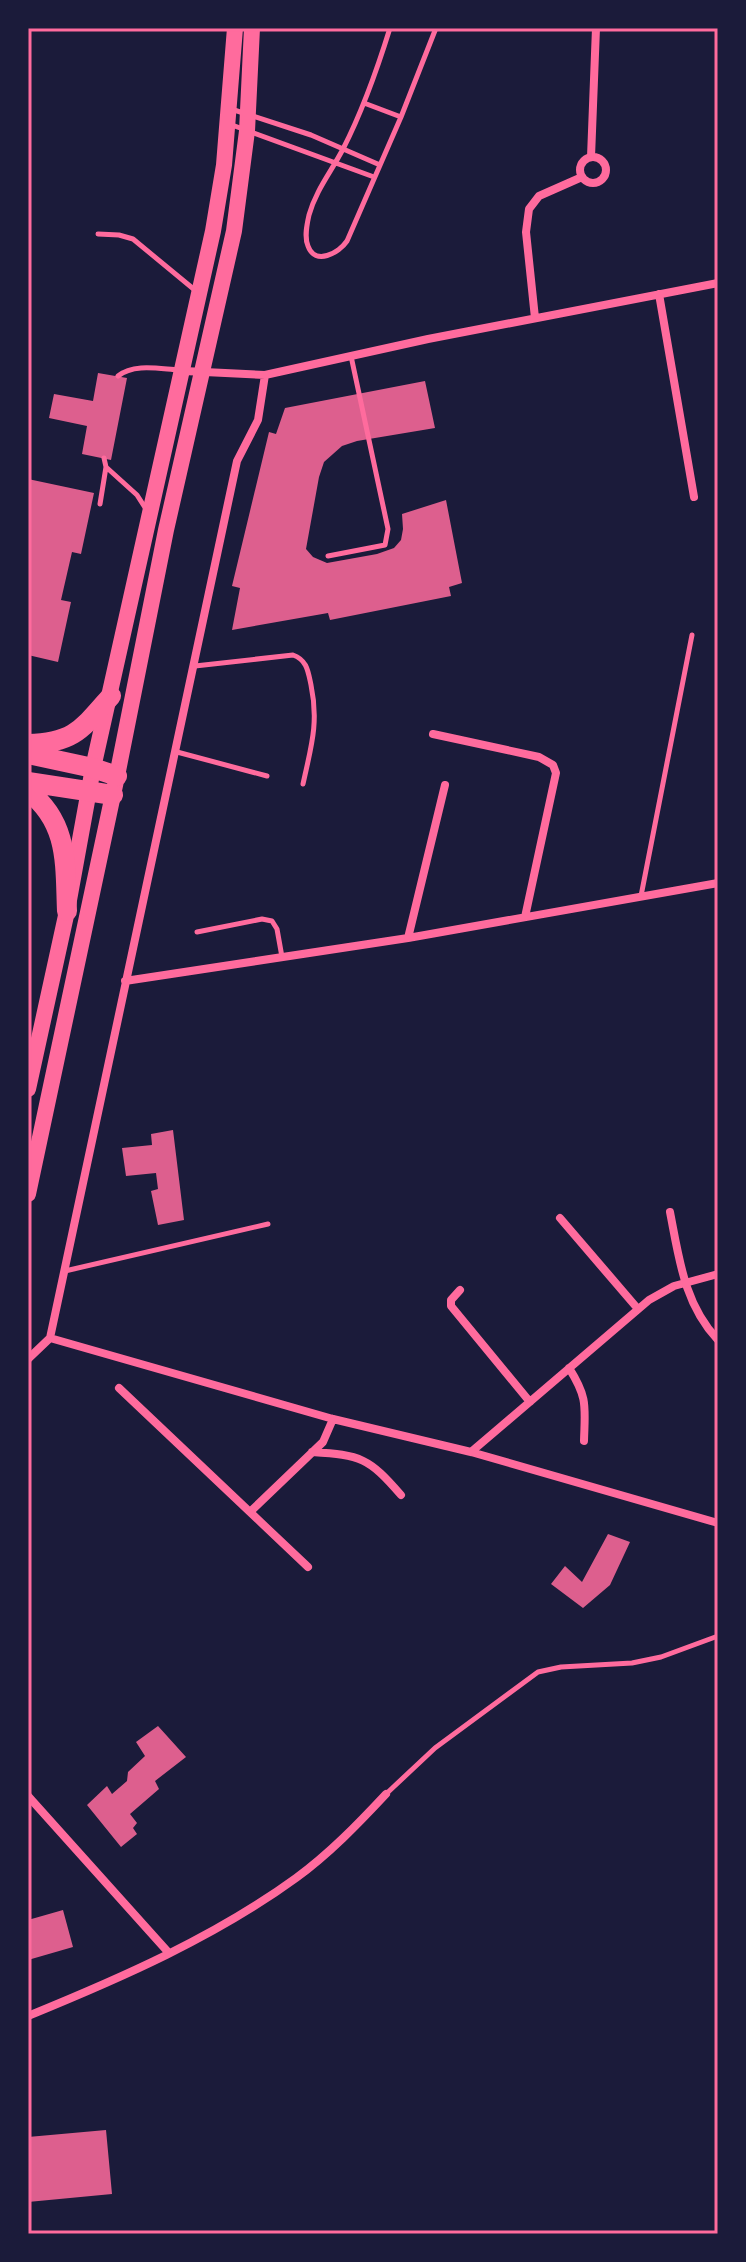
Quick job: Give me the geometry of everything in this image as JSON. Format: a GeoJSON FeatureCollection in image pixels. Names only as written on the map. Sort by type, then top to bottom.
{"type":"FeatureCollection","features":[{"type":"Feature","properties":{"kind":"highway"},"geometry":{"type":"LineString","coordinates":[[28,744],[52,744],[75,734],[111,696]]}},
{"type":"Feature","properties":{"kind":"highway"},"geometry":{"type":"LineString","coordinates":[[28,754],[93,768],[115,786]]}},
{"type":"Feature","properties":{"kind":"highway"},"geometry":{"type":"LineString","coordinates":[[28,782],[88,793],[115,786]]}},
{"type":"Feature","properties":{"kind":"highway"},"geometry":{"type":"LineString","coordinates":[[28,791],[45,805],[58,828],[64,849],[67,911]]}},
{"type":"Feature","properties":{"kind":"main road"},"geometry":{"type":"LineString","coordinates":[[28,1089],[67,911],[93,768],[184,371],[219,200],[235,28]]}},
{"type":"Feature","properties":{"kind":"main road"},"geometry":{"type":"LineString","coordinates":[[28,1194],[158,569],[238,205],[248,123],[252,28]]}},
{"type":"Feature","properties":{"kind":"street"},"geometry":{"type":"LineString","coordinates":[[591,157],[596,28]]}},
{"type":"Feature","properties":{"kind":"street"},"geometry":{"type":"LineString","coordinates":[[591,157],[602,160],[607,171],[605,177],[595,183],[589,183],[582,177],[582,163],[591,157]]}},
{"type":"Feature","properties":{"kind":"street"},"geometry":{"type":"LineString","coordinates":[[535,318],[526,232],[529,209],[539,196],[582,177]]}},
{"type":"Feature","properties":{"kind":"street"},"geometry":{"type":"LineString","coordinates":[[184,371],[265,375],[718,283]]}},
{"type":"Feature","properties":{"kind":"street"},"geometry":{"type":"LineString","coordinates":[[659,294],[694,497]]}},
{"type":"Feature","properties":{"kind":"street"},"geometry":{"type":"LineString","coordinates":[[28,1359],[50,1338],[237,461],[258,420],[265,375]]}},
{"type":"Feature","properties":{"kind":"street"},"geometry":{"type":"LineString","coordinates":[[433,734],[539,757],[553,765],[556,773],[525,917]]}},
{"type":"Feature","properties":{"kind":"street"},"geometry":{"type":"LineString","coordinates":[[408,938],[445,785]]}},
{"type":"Feature","properties":{"kind":"street"},"geometry":{"type":"LineString","coordinates":[[125,981],[408,938],[718,883]]}},
{"type":"Feature","properties":{"kind":"street"},"geometry":{"type":"LineString","coordinates":[[670,1212],[684,1283],[708,1329],[718,1340]]}},
{"type":"Feature","properties":{"kind":"street"},"geometry":{"type":"LineString","coordinates":[[560,1218],[638,1309]]}},
{"type":"Feature","properties":{"kind":"street"},"geometry":{"type":"LineString","coordinates":[[471,1452],[638,1309],[684,1283],[718,1274]]}},
{"type":"Feature","properties":{"kind":"street"},"geometry":{"type":"LineString","coordinates":[[460,1290],[451,1300],[451,1306],[530,1402]]}},
{"type":"Feature","properties":{"kind":"street"},"geometry":{"type":"LineString","coordinates":[[50,1338],[333,1419],[471,1452],[717,1522]]}},
{"type":"Feature","properties":{"kind":"street"},"geometry":{"type":"LineString","coordinates":[[569,1368],[583,1390],[584,1441]]}},
{"type":"Feature","properties":{"kind":"street"},"geometry":{"type":"LineString","coordinates":[[119,1388],[308,1567]]}},
{"type":"Feature","properties":{"kind":"street"},"geometry":{"type":"LineString","coordinates":[[250,1512],[323,1442],[333,1419]]}},
{"type":"Feature","properties":{"kind":"street"},"geometry":{"type":"LineString","coordinates":[[312,1452],[361,1458],[380,1471],[401,1495]]}},
{"type":"Feature","properties":{"kind":"street"},"geometry":{"type":"LineString","coordinates":[[28,2016],[88,1991],[223,1925],[296,1877],[352,1831],[386,1794]]}},
{"type":"Feature","properties":{"kind":"street"},"geometry":{"type":"LineString","coordinates":[[28,1796],[168,1952]]}},
{"type":"Feature","properties":{"kind":"lane"},"geometry":{"type":"LineString","coordinates":[[390,28],[364,103],[343,150],[323,179],[309,218],[306,234],[308,247],[318,256],[333,254],[342,248],[401,117],[436,28]]}},
{"type":"Feature","properties":{"kind":"lane"},"geometry":{"type":"LineString","coordinates":[[364,103],[401,117]]}},
{"type":"Feature","properties":{"kind":"lane"},"geometry":{"type":"LineString","coordinates":[[229,116],[374,177]]}},
{"type":"Feature","properties":{"kind":"lane"},"geometry":{"type":"LineString","coordinates":[[229,116],[248,123],[311,135],[380,165]]}},
{"type":"Feature","properties":{"kind":"lane"},"geometry":{"type":"LineString","coordinates":[[98,234],[133,239],[200,294]]}},
{"type":"Feature","properties":{"kind":"lane"},"geometry":{"type":"LineString","coordinates":[[328,556],[374,549],[385,545],[388,538],[351,356]]}},
{"type":"Feature","properties":{"kind":"lane"},"geometry":{"type":"LineString","coordinates":[[118,376],[135,369],[184,371]]}},
{"type":"Feature","properties":{"kind":"lane"},"geometry":{"type":"LineString","coordinates":[[100,504],[106,467],[104,458]]}},
{"type":"Feature","properties":{"kind":"lane"},"geometry":{"type":"LineString","coordinates":[[106,467],[137,495],[150,516]]}},
{"type":"Feature","properties":{"kind":"lane"},"geometry":{"type":"LineString","coordinates":[[641,896],[692,635]]}},
{"type":"Feature","properties":{"kind":"lane"},"geometry":{"type":"LineString","coordinates":[[195,666],[293,655],[301,658],[308,667],[316,716],[303,784]]}},
{"type":"Feature","properties":{"kind":"lane"},"geometry":{"type":"LineString","coordinates":[[177,752],[267,776]]}},
{"type":"Feature","properties":{"kind":"lane"},"geometry":{"type":"LineString","coordinates":[[197,932],[262,919],[272,921],[277,929],[282,958]]}},
{"type":"Feature","properties":{"kind":"lane"},"geometry":{"type":"LineString","coordinates":[[64,1271],[268,1224]]}},
{"type":"Feature","properties":{"kind":"lane"},"geometry":{"type":"LineString","coordinates":[[386,1794],[435,1748],[538,1672],[561,1667],[632,1663],[661,1657],[718,1636]]}},
{"type":"Feature","properties":{"kind":"building"},"geometry":{"type":"Polygon","coordinates":[[[98,373],[127,378],[111,460],[82,454],[87,426],[49,418],[54,394],[93,401],[98,373]]]}},
{"type":"Feature","properties":{"kind":"building"},"geometry":{"type":"Polygon","coordinates":[[[425,381],[435,428],[357,441],[342,446],[324,462],[306,549],[313,557],[327,563],[377,554],[394,548],[401,540],[402,514],[446,500],[462,583],[449,587],[451,596],[330,620],[328,613],[232,630],[240,588],[232,586],[269,432],[276,434],[285,408],[425,381]]]}},
{"type":"Feature","properties":{"kind":"building"},"geometry":{"type":"Polygon","coordinates":[[[28,479],[94,493],[81,554],[72,552],[61,600],[71,602],[58,662],[28,655],[28,479]]]}},
{"type":"Feature","properties":{"kind":"building"},"geometry":{"type":"Polygon","coordinates":[[[173,1130],[184,1220],[158,1225],[151,1191],[158,1189],[156,1173],[126,1176],[122,1148],[152,1145],[151,1134],[173,1130]]]}},
{"type":"Feature","properties":{"kind":"building"},"geometry":{"type":"Polygon","coordinates":[[[608,1534],[630,1542],[610,1585],[583,1608],[551,1584],[565,1566],[582,1582],[608,1534]]]}},
{"type":"Feature","properties":{"kind":"building"},"geometry":{"type":"Polygon","coordinates":[[[158,1726],[186,1757],[155,1781],[159,1789],[130,1814],[137,1823],[133,1828],[137,1834],[121,1847],[87,1805],[107,1786],[112,1794],[127,1781],[128,1772],[145,1756],[136,1742],[158,1726]]]}},
{"type":"Feature","properties":{"kind":"building"},"geometry":{"type":"Polygon","coordinates":[[[63,1910],[73,1947],[28,1960],[28,1920],[63,1910]]]}},
{"type":"Feature","properties":{"kind":"building"},"geometry":{"type":"Polygon","coordinates":[[[106,2130],[112,2194],[28,2202],[28,2137],[106,2130]]]}}]}
